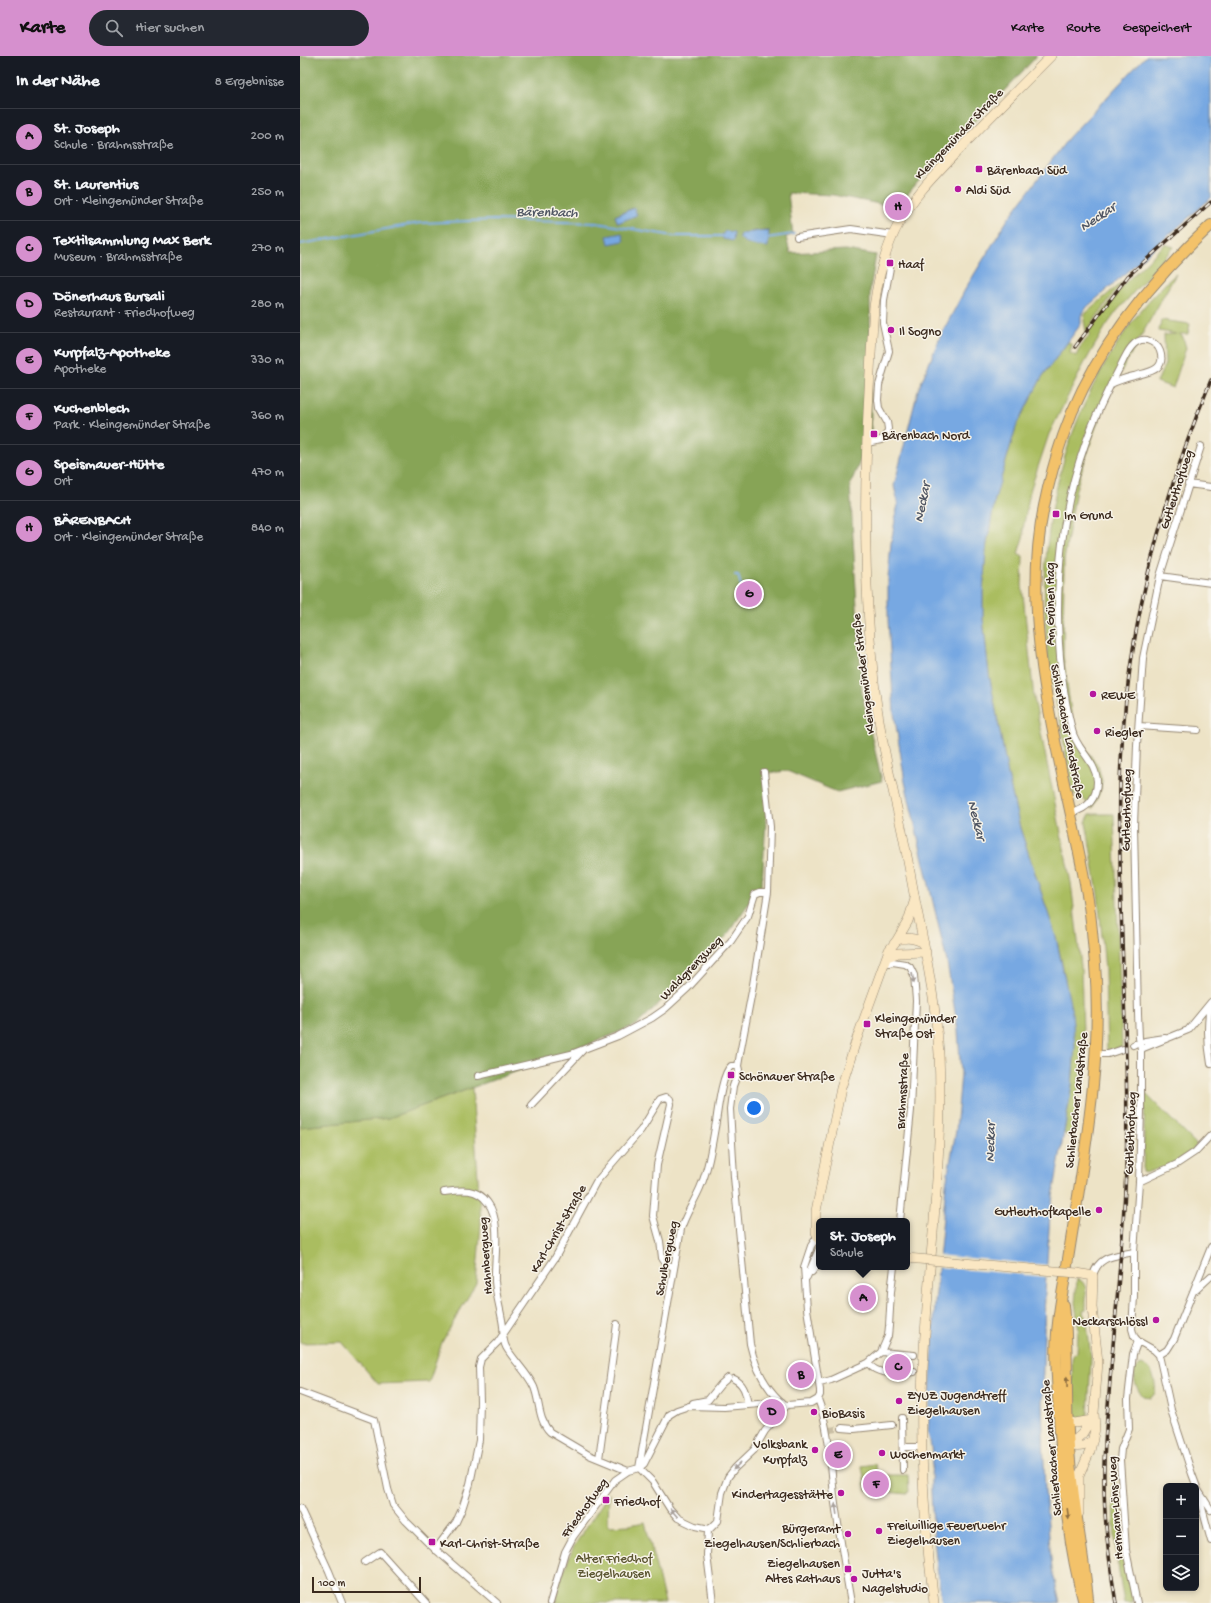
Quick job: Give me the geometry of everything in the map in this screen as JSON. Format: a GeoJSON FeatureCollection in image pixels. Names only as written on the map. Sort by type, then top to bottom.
{"type":"FeatureCollection","features":[{"type":"Feature","properties":{"kind":"main road","name":"Kleingemünder Straße"},"geometry":{"type":"LineString","coordinates":[[934,1603],[922,1492],[921,1447],[923,1368],[938,1170],[940,1107],[937,1033],[925,947],[888,770],[876,694],[867,610],[867,443],[874,307],[882,264],[893,235],[908,208],[926,184],[1051,56]]}},
{"type":"Feature","properties":{"kind":"main road","name":"Schlierbacher Landstraße"},"geometry":{"type":"LineString","coordinates":[[1084,1603],[1076,1575],[1066,1498],[1065,1446],[1057,1357],[1057,1325],[1088,1123],[1095,1054],[1096,970],[1091,920],[1049,708],[1042,663],[1038,606],[1038,543],[1051,475],[1063,436],[1092,371],[1105,350],[1148,291],[1211,224]]}},
{"type":"Feature","properties":{"kind":"main road","name":"Kleingemünder Straße"},"geometry":{"type":"LineString","coordinates":[[816,1229],[816,1211],[841,1088],[856,1041],[892,945],[898,940],[908,921],[915,898]]}},
{"type":"Feature","properties":{"kind":"main road"},"geometry":{"type":"LineString","coordinates":[[898,940],[906,937],[914,938],[925,947]]}},
{"type":"Feature","properties":{"kind":"main road"},"geometry":{"type":"LineString","coordinates":[[886,961],[898,953],[925,947]]}},
{"type":"Feature","properties":{"kind":"main road"},"geometry":{"type":"LineString","coordinates":[[910,1258],[1077,1273],[1093,1276],[1092,1307],[1098,1362],[1093,1416],[1094,1440],[1080,1471],[1080,1510],[1078,1519]]}},
{"type":"Feature","properties":{"kind":"main road","name":"Schlierbacher Landstraße"},"geometry":{"type":"LineString","coordinates":[[1063,1291],[1067,1330],[1068,1421],[1065,1446],[1078,1519],[1088,1603]]}},
{"type":"Feature","properties":{"kind":"main road"},"geometry":{"type":"LineString","coordinates":[[1068,1421],[1075,1423],[1093,1416]]}},
{"type":"Feature","properties":{"kind":"main road"},"geometry":{"type":"LineString","coordinates":[[1065,1446],[1082,1434],[1093,1416]]}},
{"type":"Feature","properties":{"kind":"main road"},"geometry":{"type":"LineString","coordinates":[[1065,1446],[1085,1446],[1094,1440]]}},
{"type":"Feature","properties":{"kind":"street"},"geometry":{"type":"LineString","coordinates":[[797,237],[851,229],[893,235]]}},
{"type":"Feature","properties":{"kind":"street"},"geometry":{"type":"LineString","coordinates":[[867,443],[883,439],[888,429],[887,422],[879,408],[878,400],[879,385],[889,351],[883,323],[884,300],[887,277],[890,268],[882,264]]}},
{"type":"Feature","properties":{"kind":"street","name":"Am Grünen Hag"},"geometry":{"type":"LineString","coordinates":[[1071,813],[1081,811],[1088,805],[1095,793],[1096,779],[1093,766],[1078,745],[1072,731],[1058,630],[1061,548],[1068,507],[1076,472],[1094,420],[1111,384],[1133,344],[1144,340],[1153,342],[1158,347],[1161,352],[1161,360],[1159,366],[1155,370],[1150,373],[1136,375],[1111,384]]}},
{"type":"Feature","properties":{"kind":"street","name":"Gutleuthofweg"},"geometry":{"type":"LineString","coordinates":[[1138,1341],[1134,1336],[1132,1329],[1138,1182],[1141,1049],[1138,1014],[1134,826],[1143,658],[1160,576],[1201,446]]}},
{"type":"Feature","properties":{"kind":"street"},"geometry":{"type":"LineString","coordinates":[[1188,484],[1211,487]]}},
{"type":"Feature","properties":{"kind":"street"},"geometry":{"type":"LineString","coordinates":[[1160,576],[1211,583]]}},
{"type":"Feature","properties":{"kind":"street"},"geometry":{"type":"LineString","coordinates":[[1139,726],[1198,730]]}},
{"type":"Feature","properties":{"kind":"street"},"geometry":{"type":"LineString","coordinates":[[764,772],[770,826],[768,892],[738,1066],[739,1070],[733,1086],[730,1103],[730,1130],[750,1344],[753,1359],[759,1373],[784,1403]]}},
{"type":"Feature","properties":{"kind":"street","name":"Waldgrenzweg"},"geometry":{"type":"LineString","coordinates":[[478,1076],[572,1054],[584,1048],[618,1036],[652,1018],[665,1009],[688,988],[736,934],[748,916],[755,894],[761,891],[768,892]]}},
{"type":"Feature","properties":{"kind":"street","name":"Brahmsstraße"},"geometry":{"type":"LineString","coordinates":[[886,961],[905,964],[912,971],[915,981],[915,1027],[911,1117],[900,1218]]}},
{"type":"Feature","properties":{"kind":"street"},"geometry":{"type":"LineString","coordinates":[[1141,1049],[1169,1039],[1188,1030],[1211,1003]]}},
{"type":"Feature","properties":{"kind":"street"},"geometry":{"type":"LineString","coordinates":[[1211,1003],[1207,1025],[1208,1049],[1211,1064]]}},
{"type":"Feature","properties":{"kind":"street"},"geometry":{"type":"LineString","coordinates":[[1145,1041],[1159,1038],[1169,1039]]}},
{"type":"Feature","properties":{"kind":"street","name":"Waldgrenzweg"},"geometry":{"type":"LineString","coordinates":[[531,1105],[584,1048]]}},
{"type":"Feature","properties":{"kind":"street"},"geometry":{"type":"LineString","coordinates":[[1095,1054],[1113,1053],[1123,1049]]}},
{"type":"Feature","properties":{"kind":"street","name":"Schulbergweg"},"geometry":{"type":"LineString","coordinates":[[639,1468],[683,1221],[700,1188],[706,1171],[726,1074],[730,1067],[735,1065],[738,1066]]}},
{"type":"Feature","properties":{"kind":"street","name":"Karl-Christ-Straße"},"geometry":{"type":"LineString","coordinates":[[435,1550],[456,1522],[470,1484],[479,1432],[480,1363],[484,1356],[503,1335],[558,1254],[594,1186],[641,1130],[660,1099],[666,1097],[671,1100],[671,1107],[657,1165],[653,1216],[660,1241],[663,1260],[666,1264],[674,1267]]}},
{"type":"Feature","properties":{"kind":"street"},"geometry":{"type":"LineString","coordinates":[[1138,1182],[1181,1162],[1195,1152],[1211,1135]]}},
{"type":"Feature","properties":{"kind":"street","name":"Hahnbergweg"},"geometry":{"type":"LineString","coordinates":[[444,1192],[474,1191],[482,1196],[490,1206],[495,1226],[495,1281],[503,1327],[503,1340],[534,1387],[542,1419],[547,1430],[586,1453],[628,1472]]}},
{"type":"Feature","properties":{"kind":"street","name":"Kleingemünder Straße"},"geometry":{"type":"LineString","coordinates":[[816,1241],[811,1246],[804,1267],[808,1316],[820,1383],[821,1394],[818,1399],[828,1430],[840,1539],[851,1603]]}},
{"type":"Feature","properties":{"kind":"street"},"geometry":{"type":"LineString","coordinates":[[1159,1355],[1167,1350],[1172,1344],[1211,1247]]}},
{"type":"Feature","properties":{"kind":"street"},"geometry":{"type":"LineString","coordinates":[[1093,1276],[1097,1266],[1103,1260],[1134,1252]]}},
{"type":"Feature","properties":{"kind":"street","name":"Kleingemünder Straße"},"geometry":{"type":"LineString","coordinates":[[806,1282],[816,1256]]}},
{"type":"Feature","properties":{"kind":"street"},"geometry":{"type":"LineString","coordinates":[[806,1282],[816,1267]]}},
{"type":"Feature","properties":{"kind":"street"},"geometry":{"type":"LineString","coordinates":[[820,1383],[831,1380],[868,1363],[880,1352],[888,1336],[890,1326],[891,1292],[894,1270]]}},
{"type":"Feature","properties":{"kind":"street"},"geometry":{"type":"LineString","coordinates":[[1194,1291],[1211,1276]]}},
{"type":"Feature","properties":{"kind":"street"},"geometry":{"type":"LineString","coordinates":[[599,1459],[617,1324]]}},
{"type":"Feature","properties":{"kind":"street"},"geometry":{"type":"LineString","coordinates":[[1138,1341],[1154,1350],[1159,1355],[1171,1410],[1196,1483]]}},
{"type":"Feature","properties":{"kind":"street","name":"Hermann-Löns-Weg"},"geometry":{"type":"LineString","coordinates":[[1137,1603],[1126,1550],[1120,1448],[1129,1429],[1128,1399],[1133,1354],[1138,1341]]}},
{"type":"Feature","properties":{"kind":"street"},"geometry":{"type":"LineString","coordinates":[[880,1352],[914,1355]]}},
{"type":"Feature","properties":{"kind":"street"},"geometry":{"type":"LineString","coordinates":[[868,1363],[878,1370],[887,1373],[914,1372]]}},
{"type":"Feature","properties":{"kind":"street"},"geometry":{"type":"LineString","coordinates":[[748,1405],[744,1388],[741,1384],[731,1379],[721,1384],[708,1400],[691,1404],[670,1414],[645,1461],[639,1468],[653,1482],[677,1516],[689,1524],[708,1529],[714,1527],[718,1521],[722,1493],[728,1476],[752,1452],[784,1403]]}},
{"type":"Feature","properties":{"kind":"street"},"geometry":{"type":"LineString","coordinates":[[300,1392],[374,1420],[390,1498],[396,1509],[435,1550],[497,1603]]}},
{"type":"Feature","properties":{"kind":"street"},"geometry":{"type":"LineString","coordinates":[[689,1406],[724,1407],[784,1403],[811,1403],[818,1399]]}},
{"type":"Feature","properties":{"kind":"street"},"geometry":{"type":"LineString","coordinates":[[902,1418],[903,1470]]}},
{"type":"Feature","properties":{"kind":"street"},"geometry":{"type":"LineString","coordinates":[[842,1428],[854,1429],[892,1425]]}},
{"type":"Feature","properties":{"kind":"street"},"geometry":{"type":"LineString","coordinates":[[903,1447],[921,1447]]}},
{"type":"Feature","properties":{"kind":"street","name":"Friedhofweg"},"geometry":{"type":"LineString","coordinates":[[550,1603],[562,1560],[569,1543],[617,1478],[639,1468]]}},
{"type":"Feature","properties":{"kind":"street"},"geometry":{"type":"LineString","coordinates":[[1199,1492],[1211,1510]]}},
{"type":"Feature","properties":{"kind":"street"},"geometry":{"type":"LineString","coordinates":[[1199,1494],[1211,1541]]}},
{"type":"Feature","properties":{"kind":"street"},"geometry":{"type":"LineString","coordinates":[[300,1508],[342,1603]]}},
{"type":"Feature","properties":{"kind":"street"},"geometry":{"type":"LineString","coordinates":[[708,1529],[707,1555],[714,1603]]}},
{"type":"Feature","properties":{"kind":"street"},"geometry":{"type":"LineString","coordinates":[[365,1562],[380,1552],[426,1603]]}},
{"type":"Feature","properties":{"kind":"green space"},"geometry":{"type":"Polygon","coordinates":[[[300,56],[1037,56],[917,183],[899,205],[895,207],[833,195],[788,193],[793,235],[786,237],[790,253],[846,250],[876,255],[870,290],[871,435],[850,485],[862,694],[882,781],[837,792],[787,771],[769,773],[762,884],[725,938],[638,1024],[581,1048],[389,1118],[300,1127],[300,56]],[[633,208],[615,216],[618,223],[637,214],[633,208]],[[769,230],[741,233],[747,242],[751,244],[769,230]]]}},
{"type":"Feature","properties":{"kind":"green space"},"geometry":{"type":"Polygon","coordinates":[[[1165,244],[1174,247],[1117,311],[1106,326],[1084,364],[1049,434],[1030,491],[1023,529],[1024,534],[1018,554],[1023,557],[1022,585],[1034,698],[1071,883],[1081,966],[1083,1034],[1081,1070],[1072,1139],[1064,1133],[1072,1085],[1075,1046],[1063,968],[1056,937],[1020,828],[1010,785],[989,674],[983,619],[986,549],[995,499],[1016,427],[1042,377],[1068,342],[1072,345],[1070,353],[1076,356],[1080,347],[1091,334],[1088,332],[1122,286],[1165,244]]]}},
{"type":"Feature","properties":{"kind":"green space"},"geometry":{"type":"Polygon","coordinates":[[[1176,274],[1110,391],[1094,432],[1076,489],[1064,560],[1063,656],[1072,720],[1079,740],[1098,766],[1102,781],[1101,789],[1092,809],[1082,797],[1072,793],[1049,663],[1045,598],[1046,561],[1050,525],[1056,489],[1066,454],[1078,419],[1093,386],[1111,354],[1132,322],[1157,292],[1176,274]]]}},
{"type":"Feature","properties":{"kind":"green space"},"geometry":{"type":"Polygon","coordinates":[[[1123,281],[1086,331],[1084,321],[1085,314],[1123,281]]]}},
{"type":"Feature","properties":{"kind":"green space"},"geometry":{"type":"Polygon","coordinates":[[[1161,320],[1190,324],[1188,334],[1179,334],[1183,337],[1186,348],[1173,388],[1157,382],[1165,364],[1164,335],[1177,334],[1159,331],[1161,320]]]}},
{"type":"Feature","properties":{"kind":"green space"},"geometry":{"type":"Polygon","coordinates":[[[1090,814],[1114,814],[1122,1047],[1107,1053],[1105,970],[1098,894],[1086,822],[1090,814]]]}},
{"type":"Feature","properties":{"kind":"green space"},"geometry":{"type":"Polygon","coordinates":[[[472,1088],[481,1224],[476,1283],[442,1342],[429,1382],[378,1384],[342,1342],[300,1343],[300,1127],[389,1118],[472,1088]]]}},
{"type":"Feature","properties":{"kind":"green space"},"geometry":{"type":"Polygon","coordinates":[[[1145,1093],[1197,1145],[1180,1159],[1145,1173],[1143,1172],[1145,1093]]]}},
{"type":"Feature","properties":{"kind":"green space"},"geometry":{"type":"Polygon","coordinates":[[[1077,1279],[1084,1284],[1086,1292],[1086,1310],[1083,1311],[1084,1316],[1086,1316],[1091,1357],[1088,1414],[1087,1417],[1077,1418],[1073,1410],[1072,1360],[1073,1354],[1077,1353],[1079,1331],[1075,1303],[1077,1279]]]}},
{"type":"Feature","properties":{"kind":"green space"},"geometry":{"type":"Polygon","coordinates":[[[1141,1365],[1149,1369],[1153,1376],[1155,1393],[1151,1398],[1143,1397],[1134,1380],[1135,1371],[1137,1367],[1141,1365]]]}},
{"type":"Feature","properties":{"kind":"green space"},"geometry":{"type":"Polygon","coordinates":[[[875,1464],[879,1477],[886,1477],[887,1475],[908,1475],[909,1492],[907,1492],[907,1494],[866,1490],[862,1466],[875,1464]]]}},
{"type":"Feature","properties":{"kind":"green space"},"geometry":{"type":"Polygon","coordinates":[[[1113,1475],[1120,1497],[1124,1547],[1133,1603],[1124,1603],[1121,1586],[1114,1523],[1113,1475]]]}},
{"type":"Feature","properties":{"kind":"green space","name":"Alter Friedhof Ziegelhausen"},"geometry":{"type":"Polygon","coordinates":[[[609,1493],[608,1526],[630,1525],[645,1522],[665,1603],[556,1603],[561,1578],[574,1546],[609,1493]]]}},
{"type":"Feature","properties":{"kind":"water","name":"Neckar"},"geometry":{"type":"Polygon","coordinates":[[[1146,56],[1211,56],[1211,198],[1087,307],[1081,316],[1081,324],[1042,377],[1016,427],[995,499],[986,549],[983,592],[983,619],[989,674],[1010,785],[1020,828],[1056,937],[1072,1013],[1075,1046],[1072,1085],[1050,1214],[1045,1293],[1042,1405],[1045,1491],[1052,1569],[1060,1603],[942,1603],[934,1534],[931,1492],[932,1456],[928,1434],[935,1304],[946,1184],[956,1131],[961,1074],[958,1031],[947,962],[905,782],[894,713],[888,620],[888,578],[891,543],[898,503],[894,486],[918,390],[941,335],[967,286],[1008,219],[1069,137],[1146,56]]]}},
{"type":"Feature","properties":{"kind":"water"},"geometry":{"type":"Polygon","coordinates":[[[634,208],[637,215],[618,223],[615,216],[634,208]]]}},
{"type":"Feature","properties":{"kind":"water"},"geometry":{"type":"Polygon","coordinates":[[[769,230],[768,247],[756,246],[744,242],[739,237],[740,234],[743,233],[769,230]]]}},
{"type":"Feature","properties":{"kind":"water"},"geometry":{"type":"Polygon","coordinates":[[[725,231],[734,232],[733,241],[723,239],[722,235],[725,231]]]}},
{"type":"Feature","properties":{"kind":"water"},"geometry":{"type":"Polygon","coordinates":[[[622,233],[624,241],[609,244],[607,236],[622,233]]]}},
{"type":"Feature","properties":{"kind":"pier"},"geometry":{"type":"Polygon","coordinates":[[[937,1255],[1048,1265],[1048,1277],[936,1267],[937,1255]]]}},
{"type":"Feature","properties":{"kind":"waterway","name":"Bärenbach"},"geometry":{"type":"LineString","coordinates":[[300,244],[420,223],[494,220],[597,223],[674,236],[724,236]]}},
{"type":"Feature","properties":{"kind":"waterway","name":"Bärenbach"},"geometry":{"type":"LineString","coordinates":[[766,238],[794,234]]}},
{"type":"Feature","properties":{"kind":"waterway"},"geometry":{"type":"LineString","coordinates":[[735,575],[738,575],[742,589]]}},
{"type":"Feature","properties":{"kind":"tunnel"},"geometry":{"type":"LineString","coordinates":[[830,1430],[842,1428]]}},
{"type":"Feature","properties":{"kind":"railway"},"geometry":{"type":"LineString","coordinates":[[1075,347],[1128,276],[1211,202]]}},
{"type":"Feature","properties":{"kind":"railway"},"geometry":{"type":"LineString","coordinates":[[1116,1603],[1106,1526],[1104,1455],[1126,1170],[1126,1073],[1120,881],[1120,784],[1123,732],[1128,681],[1147,578],[1175,478],[1192,428],[1211,380]]}},
{"type":"Feature","properties":{"kind":"place","name":"Bärenbach Süd"},"geometry":{"type":"Point","coordinates":[979,169]}},
{"type":"Feature","properties":{"kind":"place","name":"Aldi Süd"},"geometry":{"type":"Point","coordinates":[958,189]}},
{"type":"Feature","properties":{"kind":"place","name":"BÄRENBACH"},"geometry":{"type":"Point","coordinates":[898,207]}},
{"type":"Feature","properties":{"kind":"place","name":"Haaf"},"geometry":{"type":"Point","coordinates":[890,263]}},
{"type":"Feature","properties":{"kind":"place","name":"Il Sogno"},"geometry":{"type":"Point","coordinates":[891,330]}},
{"type":"Feature","properties":{"kind":"place","name":"Bärenbach Nord"},"geometry":{"type":"Point","coordinates":[874,434]}},
{"type":"Feature","properties":{"kind":"place","name":"Im Grund"},"geometry":{"type":"Point","coordinates":[1056,514]}},
{"type":"Feature","properties":{"kind":"place","name":"Speismauer-Hütte"},"geometry":{"type":"Point","coordinates":[749,594]}},
{"type":"Feature","properties":{"kind":"place","name":"REWE"},"geometry":{"type":"Point","coordinates":[1093,694]}},
{"type":"Feature","properties":{"kind":"place","name":"Riegler"},"geometry":{"type":"Point","coordinates":[1097,731]}},
{"type":"Feature","properties":{"kind":"place","name":"Kleingemünder Straße Ost"},"geometry":{"type":"Point","coordinates":[867,1024]}},
{"type":"Feature","properties":{"kind":"place","name":"Schönauer Straße"},"geometry":{"type":"Point","coordinates":[731,1075]}},
{"type":"Feature","properties":{"kind":"place","name":"Gutleuthofkapelle"},"geometry":{"type":"Point","coordinates":[1099,1210]}},
{"type":"Feature","properties":{"kind":"place","name":"St. Joseph"},"geometry":{"type":"Point","coordinates":[863,1298]}},
{"type":"Feature","properties":{"kind":"place","name":"Neckarschlössl"},"geometry":{"type":"Point","coordinates":[1156,1320]}},
{"type":"Feature","properties":{"kind":"place","name":"Textilsammlung Max Berk"},"geometry":{"type":"Point","coordinates":[898,1367]}},
{"type":"Feature","properties":{"kind":"place","name":"St. Laurentius"},"geometry":{"type":"Point","coordinates":[801,1375]}},
{"type":"Feature","properties":{"kind":"place","name":"ZYUZ Jugendtreff Ziegelhausen"},"geometry":{"type":"Point","coordinates":[899,1401]}},
{"type":"Feature","properties":{"kind":"place","name":"Dönerhaus Bursali"},"geometry":{"type":"Point","coordinates":[772,1412]}},
{"type":"Feature","properties":{"kind":"place","name":"BioBasis"},"geometry":{"type":"Point","coordinates":[814,1412]}},
{"type":"Feature","properties":{"kind":"place","name":"Volksbank Kurpfalz"},"geometry":{"type":"Point","coordinates":[815,1450]}},
{"type":"Feature","properties":{"kind":"place","name":"Wochenmarkt"},"geometry":{"type":"Point","coordinates":[882,1453]}},
{"type":"Feature","properties":{"kind":"place","name":"Kurpfalz-Apotheke"},"geometry":{"type":"Point","coordinates":[838,1455]}},
{"type":"Feature","properties":{"kind":"place","name":"Kuchenblech"},"geometry":{"type":"Point","coordinates":[876,1484]}},
{"type":"Feature","properties":{"kind":"place","name":"Kindertagesstätte"},"geometry":{"type":"Point","coordinates":[841,1493]}},
{"type":"Feature","properties":{"kind":"place","name":"Friedhof"},"geometry":{"type":"Point","coordinates":[606,1500]}},
{"type":"Feature","properties":{"kind":"place","name":"Freiwillige Feuerwehr Ziegelhausen"},"geometry":{"type":"Point","coordinates":[879,1531]}},
{"type":"Feature","properties":{"kind":"place","name":"Bürgeramt Ziegelhausen/Schlierbach"},"geometry":{"type":"Point","coordinates":[848,1534]}},
{"type":"Feature","properties":{"kind":"place","name":"Karl-Christ-Straße"},"geometry":{"type":"Point","coordinates":[432,1542]}},
{"type":"Feature","properties":{"kind":"place","name":"Ziegelhausen Altes Rathaus"},"geometry":{"type":"Point","coordinates":[848,1569]}},
{"type":"Feature","properties":{"kind":"place","name":"Jutta's Nagelstudio"},"geometry":{"type":"Point","coordinates":[854,1579]}}]}
